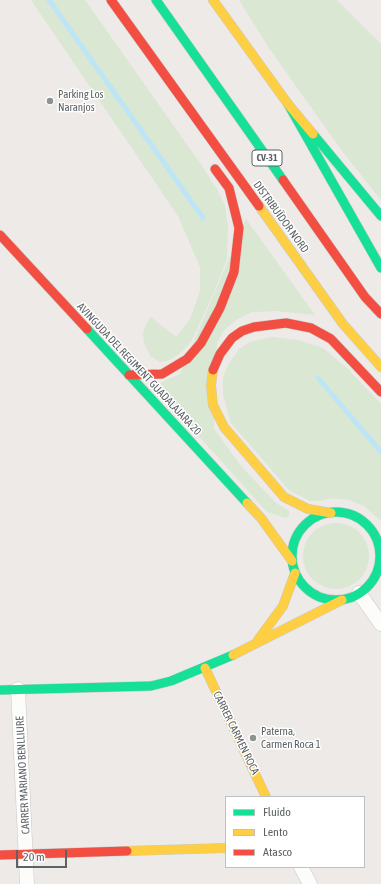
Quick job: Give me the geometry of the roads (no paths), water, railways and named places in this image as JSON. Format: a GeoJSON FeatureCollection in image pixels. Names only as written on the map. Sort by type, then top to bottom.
{"type":"FeatureCollection","features":[{"type":"Feature","properties":{"kind":"main road","name":"DISTRIBUÏDOR NORD"},"geometry":{"type":"LineString","coordinates":[[111,0],[343,324],[381,367]]}},
{"type":"Feature","properties":{"kind":"main road","name":"DISTRIBUÏDOR NORD"},"geometry":{"type":"LineString","coordinates":[[156,0],[365,297],[381,314]]}},
{"type":"Feature","properties":{"kind":"main road"},"geometry":{"type":"LineString","coordinates":[[213,0],[288,104],[381,216]]}},
{"type":"Feature","properties":{"kind":"main road"},"geometry":{"type":"LineString","coordinates":[[164,74],[172,104]]}},
{"type":"Feature","properties":{"kind":"main road"},"geometry":{"type":"LineString","coordinates":[[288,104],[381,268]]}},
{"type":"Feature","properties":{"kind":"main road"},"geometry":{"type":"LineString","coordinates":[[129,375],[162,374],[173,369],[187,359],[201,343],[220,308],[234,272],[239,228],[229,188],[211,162]]}},
{"type":"Feature","properties":{"kind":"main road","name":"AVINGUDA DEL REGIMENT GUADALAJARA 20"},"geometry":{"type":"LineString","coordinates":[[0,235],[262,518],[292,561]]}},
{"type":"Feature","properties":{"kind":"main road"},"geometry":{"type":"LineString","coordinates":[[372,582],[378,569],[380,554],[379,540],[369,527],[358,518],[345,514],[308,509],[284,497],[224,427],[213,405],[211,385],[214,369],[220,354],[232,338],[242,331],[254,327],[286,323],[310,328],[331,339],[381,392]]}},
{"type":"Feature","properties":{"kind":"main road"},"geometry":{"type":"LineString","coordinates":[[331,513],[312,520],[304,526],[297,537],[293,549],[292,561],[295,573],[302,585],[314,594],[327,599],[342,600]]}},
{"type":"Feature","properties":{"kind":"main road","name":"AVINGUDA DEL REGIMENT GUADALAJARA 20"},"geometry":{"type":"LineString","coordinates":[[262,518],[274,522]]}},
{"type":"Feature","properties":{"kind":"main road"},"geometry":{"type":"LineString","coordinates":[[293,526],[304,526]]}},
{"type":"Feature","properties":{"kind":"main road"},"geometry":{"type":"LineString","coordinates":[[254,644],[283,606],[295,573]]}},
{"type":"Feature","properties":{"kind":"main road"},"geometry":{"type":"LineString","coordinates":[[0,690],[151,686],[171,681],[205,668],[359,593],[372,582],[381,579]]}},
{"type":"Feature","properties":{"kind":"main road","name":"CARRER CARMEN ROCA"},"geometry":{"type":"LineString","coordinates":[[205,668],[266,796]]}},
{"type":"Feature","properties":{"kind":"main road"},"geometry":{"type":"LineString","coordinates":[[0,855],[225,848]]}},
{"type":"Feature","properties":{"kind":"street"},"geometry":{"type":"LineString","coordinates":[[359,593],[381,624]]}},
{"type":"Feature","properties":{"kind":"street","name":"CARRER MARIANO BENLLIURE"},"geometry":{"type":"LineString","coordinates":[[18,689],[27,884]]}},
{"type":"Feature","properties":{"kind":"street"},"geometry":{"type":"LineString","coordinates":[[302,868],[310,884]]}},
{"type":"Feature","properties":{"kind":"waterway"},"geometry":{"type":"LineString","coordinates":[[49,0],[203,218]]}},
{"type":"Feature","properties":{"kind":"waterway"},"geometry":{"type":"LineString","coordinates":[[318,378],[381,452]]}},
{"type":"Feature","properties":{"kind":"place","name":"Parking Los Naranjos"},"geometry":{"type":"Point","coordinates":[50,101]}},
{"type":"Feature","properties":{"kind":"place","name":"Paterna, Carmen Roca 1"},"geometry":{"type":"Point","coordinates":[253,738]}}]}
